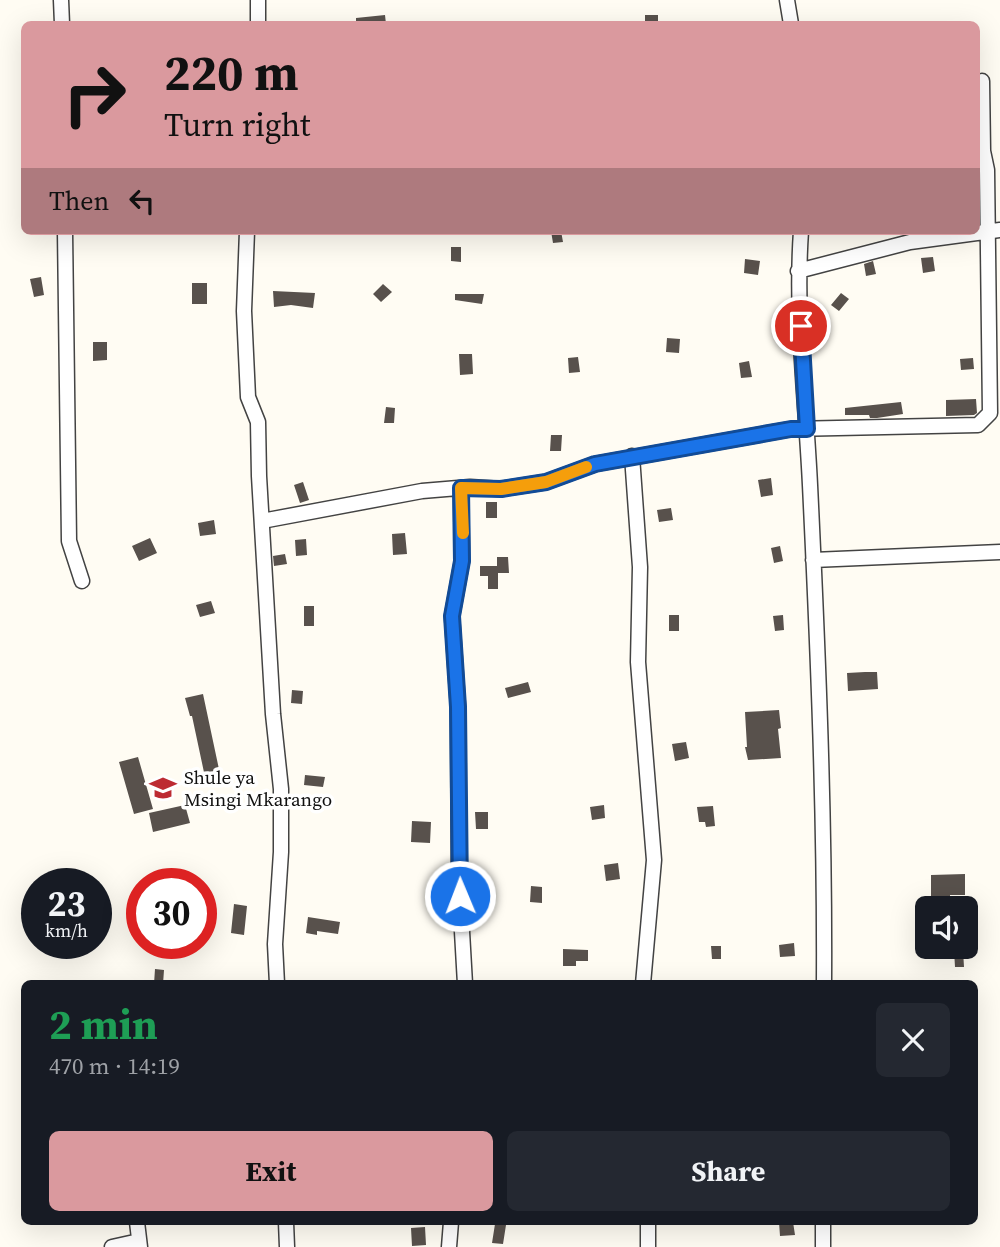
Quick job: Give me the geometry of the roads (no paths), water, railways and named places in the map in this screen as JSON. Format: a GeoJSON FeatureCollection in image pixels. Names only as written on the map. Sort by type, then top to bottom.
{"type":"FeatureCollection","features":[{"type":"Feature","properties":{"kind":"street"},"geometry":{"type":"LineString","coordinates":[[61,0],[62,21]]}},
{"type":"Feature","properties":{"kind":"street"},"geometry":{"type":"LineString","coordinates":[[258,0],[258,21]]}},
{"type":"Feature","properties":{"kind":"street"},"geometry":{"type":"LineString","coordinates":[[787,0],[790,21]]}},
{"type":"Feature","properties":{"kind":"street"},"geometry":{"type":"LineString","coordinates":[[261,521],[422,491],[501,489],[546,482],[595,464],[791,429],[978,425],[990,413],[995,381],[994,230],[983,151],[982,81]]}},
{"type":"Feature","properties":{"kind":"street"},"geometry":{"type":"LineString","coordinates":[[65,235],[69,541],[82,581]]}},
{"type":"Feature","properties":{"kind":"street"},"geometry":{"type":"LineString","coordinates":[[247,235],[244,311],[248,397],[258,422],[273,715],[281,789],[281,852],[275,944],[277,980]]}},
{"type":"Feature","properties":{"kind":"street"},"geometry":{"type":"LineString","coordinates":[[801,235],[798,271],[822,777],[824,980]]}},
{"type":"Feature","properties":{"kind":"street"},"geometry":{"type":"LineString","coordinates":[[798,271],[910,242],[959,235]]}},
{"type":"Feature","properties":{"kind":"street"},"geometry":{"type":"LineString","coordinates":[[632,456],[640,567],[639,662],[654,860],[643,980]]}},
{"type":"Feature","properties":{"kind":"street"},"geometry":{"type":"LineString","coordinates":[[461,488],[462,561],[452,616],[458,707],[459,879],[465,980]]}},
{"type":"Feature","properties":{"kind":"street"},"geometry":{"type":"LineString","coordinates":[[813,560],[1000,552]]}},
{"type":"Feature","properties":{"kind":"street"},"geometry":{"type":"LineString","coordinates":[[112,1247],[139,1244],[137,1225]]}},
{"type":"Feature","properties":{"kind":"street"},"geometry":{"type":"LineString","coordinates":[[286,1225],[287,1247]]}},
{"type":"Feature","properties":{"kind":"street"},"geometry":{"type":"LineString","coordinates":[[449,1247],[451,1225]]}},
{"type":"Feature","properties":{"kind":"street"},"geometry":{"type":"LineString","coordinates":[[648,1225],[648,1247]]}},
{"type":"Feature","properties":{"kind":"street"},"geometry":{"type":"LineString","coordinates":[[823,1225],[823,1247]]}},
{"type":"Feature","properties":{"kind":"place","name":"Shule ya Msingi Mkarango"},"geometry":{"type":"Point","coordinates":[163,788]}}]}
